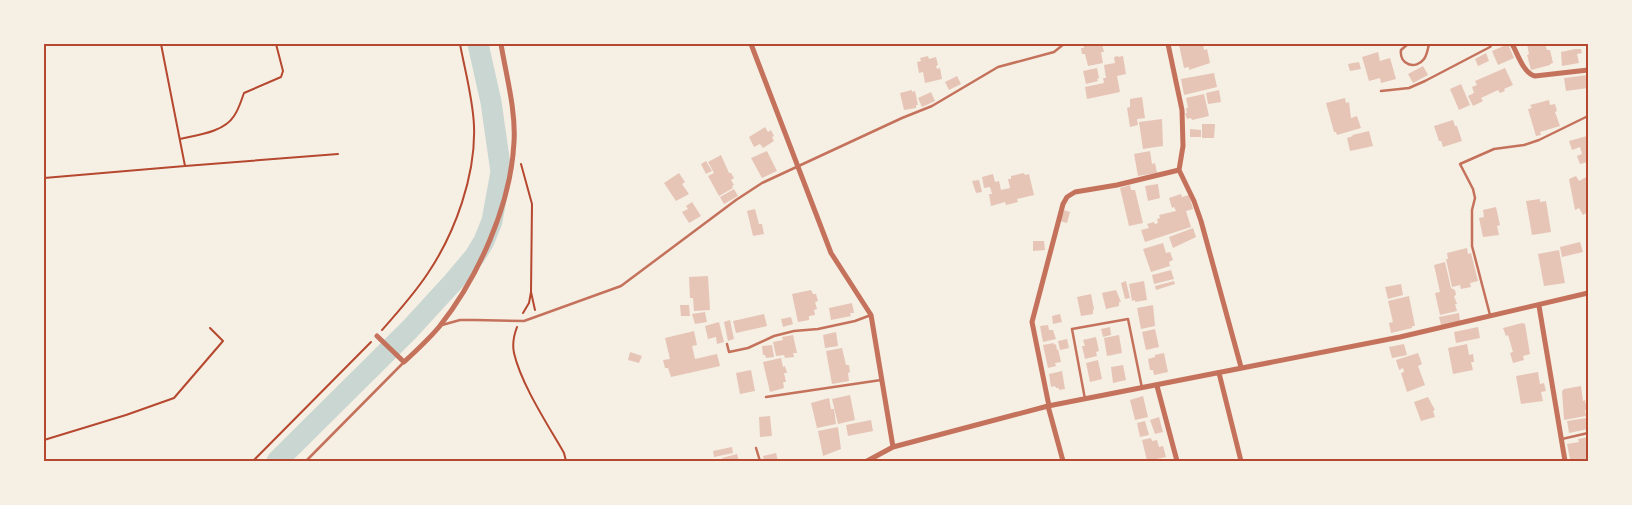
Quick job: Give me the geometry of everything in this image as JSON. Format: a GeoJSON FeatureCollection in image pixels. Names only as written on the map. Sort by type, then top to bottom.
{"type":"FeatureCollection","features":[{"type":"Feature","properties":{"kind":"street"},"geometry":{"type":"LineString","coordinates":[[379,338],[402,361],[440,326],[466,287],[494,232],[507,188],[514,141],[512,109],[501,44]]}},
{"type":"Feature","properties":{"kind":"street"},"geometry":{"type":"LineString","coordinates":[[751,44],[831,254],[871,315],[893,448]]}},
{"type":"Feature","properties":{"kind":"street"},"geometry":{"type":"LineString","coordinates":[[1168,44],[1182,110],[1183,146],[1179,170],[1202,221],[1241,367]]}},
{"type":"Feature","properties":{"kind":"street"},"geometry":{"type":"LineString","coordinates":[[1512,44],[1530,75],[1588,70]]}},
{"type":"Feature","properties":{"kind":"street"},"geometry":{"type":"LineString","coordinates":[[1063,461],[1049,406],[1032,322],[1062,204],[1067,197],[1075,192],[1117,185],[1179,170]]}},
{"type":"Feature","properties":{"kind":"street"},"geometry":{"type":"LineString","coordinates":[[867,461],[893,448],[1049,406],[1157,386],[1241,367],[1400,336],[1539,306],[1588,293]]}},
{"type":"Feature","properties":{"kind":"street"},"geometry":{"type":"LineString","coordinates":[[1539,306],[1565,461]]}},
{"type":"Feature","properties":{"kind":"street"},"geometry":{"type":"LineString","coordinates":[[1219,373],[1241,461]]}},
{"type":"Feature","properties":{"kind":"street"},"geometry":{"type":"LineString","coordinates":[[1157,386],[1177,461]]}},
{"type":"Feature","properties":{"kind":"lane"},"geometry":{"type":"LineString","coordinates":[[440,326],[460,320],[524,321],[621,286],[736,200],[762,183],[932,106],[998,67],[1054,52],[1064,44]]}},
{"type":"Feature","properties":{"kind":"lane"},"geometry":{"type":"LineString","coordinates":[[1408,44],[1401,50],[1400,55],[1401,60],[1406,64],[1420,62],[1425,58],[1429,44]]}},
{"type":"Feature","properties":{"kind":"lane"},"geometry":{"type":"LineString","coordinates":[[1381,91],[1409,88],[1490,47],[1492,44]]}},
{"type":"Feature","properties":{"kind":"lane"},"geometry":{"type":"LineString","coordinates":[[1490,316],[1472,246],[1472,210],[1475,198],[1473,189],[1460,164],[1494,149],[1524,145],[1539,140],[1588,116]]}},
{"type":"Feature","properties":{"kind":"lane"},"geometry":{"type":"LineString","coordinates":[[727,344],[729,352],[748,348],[774,336],[846,323],[871,315]]}},
{"type":"Feature","properties":{"kind":"lane"},"geometry":{"type":"LineString","coordinates":[[1084,399],[1072,329],[1128,319],[1142,388]]}},
{"type":"Feature","properties":{"kind":"lane"},"geometry":{"type":"LineString","coordinates":[[306,461],[402,361]]}},
{"type":"Feature","properties":{"kind":"lane"},"geometry":{"type":"LineString","coordinates":[[766,397],[883,380]]}},
{"type":"Feature","properties":{"kind":"lane"},"geometry":{"type":"LineString","coordinates":[[1562,438],[1588,433]]}},
{"type":"Feature","properties":{"kind":"lane"},"geometry":{"type":"LineString","coordinates":[[756,448],[760,461]]}},
{"type":"Feature","properties":{"kind":"path"},"geometry":{"type":"LineString","coordinates":[[161,44],[185,166]]}},
{"type":"Feature","properties":{"kind":"path"},"geometry":{"type":"LineString","coordinates":[[180,139],[207,133],[226,125],[234,117],[244,93],[281,77],[283,71],[276,44]]}},
{"type":"Feature","properties":{"kind":"path"},"geometry":{"type":"LineString","coordinates":[[253,461],[379,338],[428,273],[452,230],[472,166],[474,127],[460,44]]}},
{"type":"Feature","properties":{"kind":"path"},"geometry":{"type":"LineString","coordinates":[[44,178],[338,154]]}},
{"type":"Feature","properties":{"kind":"path"},"geometry":{"type":"LineString","coordinates":[[520,159],[532,204],[531,292],[529,303],[513,337],[514,352],[523,379],[564,453],[566,461]]}},
{"type":"Feature","properties":{"kind":"path"},"geometry":{"type":"LineString","coordinates":[[531,292],[537,317]]}},
{"type":"Feature","properties":{"kind":"path"},"geometry":{"type":"LineString","coordinates":[[44,440],[174,398],[223,341],[210,328]]}},
{"type":"Feature","properties":{"kind":"building"},"geometry":{"type":"Polygon","coordinates":[[[1083,44],[1102,44],[1104,52],[1101,52],[1103,63],[1088,66],[1085,54],[1082,54],[1081,48],[1084,48],[1083,44]]]}},
{"type":"Feature","properties":{"kind":"building"},"geometry":{"type":"Polygon","coordinates":[[[1203,44],[1204,50],[1207,49],[1210,63],[1189,70],[1189,67],[1184,68],[1179,45],[1203,44]]]}},
{"type":"Feature","properties":{"kind":"building"},"geometry":{"type":"Polygon","coordinates":[[[1508,44],[1514,58],[1498,65],[1492,51],[1508,44]]]}},
{"type":"Feature","properties":{"kind":"building"},"geometry":{"type":"Polygon","coordinates":[[[1527,44],[1545,44],[1547,50],[1550,50],[1553,63],[1531,70],[1527,55],[1529,54],[1527,44]]]}},
{"type":"Feature","properties":{"kind":"building"},"geometry":{"type":"Polygon","coordinates":[[[1581,49],[1582,53],[1577,54],[1579,63],[1562,66],[1561,52],[1581,49]]]}},
{"type":"Feature","properties":{"kind":"building"},"geometry":{"type":"Polygon","coordinates":[[[1378,52],[1380,61],[1390,58],[1396,79],[1381,83],[1380,78],[1369,81],[1362,57],[1378,52]]]}},
{"type":"Feature","properties":{"kind":"building"},"geometry":{"type":"Polygon","coordinates":[[[1486,53],[1489,61],[1478,66],[1475,59],[1486,53]]]}},
{"type":"Feature","properties":{"kind":"building"},"geometry":{"type":"Polygon","coordinates":[[[928,56],[929,59],[936,57],[938,65],[936,66],[937,69],[940,68],[942,79],[925,83],[923,72],[919,73],[917,62],[921,61],[920,58],[928,56]]]}},
{"type":"Feature","properties":{"kind":"building"},"geometry":{"type":"Polygon","coordinates":[[[1123,56],[1126,74],[1117,76],[1120,92],[1087,99],[1085,87],[1104,83],[1103,78],[1106,78],[1104,65],[1115,63],[1114,57],[1123,56]]]}},
{"type":"Feature","properties":{"kind":"building"},"geometry":{"type":"Polygon","coordinates":[[[1359,62],[1361,69],[1350,71],[1348,64],[1359,62]]]}},
{"type":"Feature","properties":{"kind":"building"},"geometry":{"type":"Polygon","coordinates":[[[1423,66],[1428,75],[1413,83],[1408,74],[1423,66]]]}},
{"type":"Feature","properties":{"kind":"building"},"geometry":{"type":"Polygon","coordinates":[[[1097,68],[1098,81],[1086,84],[1083,71],[1097,68]]]}},
{"type":"Feature","properties":{"kind":"building"},"geometry":{"type":"Polygon","coordinates":[[[1505,68],[1513,85],[1504,89],[1505,91],[1500,93],[1498,90],[1481,98],[1483,101],[1473,106],[1468,96],[1474,93],[1472,87],[1477,85],[1475,81],[1505,68]]]}},
{"type":"Feature","properties":{"kind":"building"},"geometry":{"type":"Polygon","coordinates":[[[1214,73],[1217,87],[1184,95],[1181,79],[1214,73]]]}},
{"type":"Feature","properties":{"kind":"building"},"geometry":{"type":"Polygon","coordinates":[[[1588,75],[1588,88],[1566,91],[1564,78],[1588,75]]]}},
{"type":"Feature","properties":{"kind":"building"},"geometry":{"type":"Polygon","coordinates":[[[957,76],[961,84],[949,90],[945,82],[957,76]]]}},
{"type":"Feature","properties":{"kind":"building"},"geometry":{"type":"Polygon","coordinates":[[[1461,84],[1470,105],[1459,110],[1450,89],[1461,84]]]}},
{"type":"Feature","properties":{"kind":"building"},"geometry":{"type":"Polygon","coordinates":[[[912,90],[912,92],[915,91],[918,105],[916,105],[916,108],[904,110],[900,93],[912,90]]]}},
{"type":"Feature","properties":{"kind":"building"},"geometry":{"type":"Polygon","coordinates":[[[1219,90],[1221,102],[1208,104],[1206,93],[1219,90]]]}},
{"type":"Feature","properties":{"kind":"building"},"geometry":{"type":"Polygon","coordinates":[[[931,92],[935,101],[922,107],[918,98],[931,92]]]}},
{"type":"Feature","properties":{"kind":"building"},"geometry":{"type":"Polygon","coordinates":[[[1204,94],[1209,116],[1192,120],[1191,118],[1187,119],[1185,113],[1187,113],[1186,108],[1188,108],[1186,98],[1204,94]]]}},
{"type":"Feature","properties":{"kind":"building"},"geometry":{"type":"Polygon","coordinates":[[[1142,97],[1145,118],[1137,119],[1138,125],[1130,127],[1127,108],[1130,107],[1130,99],[1142,97]]]}},
{"type":"Feature","properties":{"kind":"building"},"geometry":{"type":"Polygon","coordinates":[[[1345,98],[1346,103],[1349,102],[1351,118],[1357,116],[1361,128],[1337,135],[1334,132],[1326,103],[1345,98]]]}},
{"type":"Feature","properties":{"kind":"building"},"geometry":{"type":"Polygon","coordinates":[[[1549,100],[1550,105],[1555,104],[1557,111],[1555,112],[1560,126],[1540,132],[1541,135],[1536,136],[1528,109],[1532,108],[1530,105],[1549,100]]]}},
{"type":"Feature","properties":{"kind":"building"},"geometry":{"type":"Polygon","coordinates":[[[1162,119],[1163,146],[1143,149],[1139,122],[1162,119]]]}},
{"type":"Feature","properties":{"kind":"building"},"geometry":{"type":"Polygon","coordinates":[[[1453,120],[1462,141],[1443,147],[1434,126],[1453,120]]]}},
{"type":"Feature","properties":{"kind":"building"},"geometry":{"type":"Polygon","coordinates":[[[1202,124],[1215,124],[1214,138],[1202,138],[1202,124]]]}},
{"type":"Feature","properties":{"kind":"building"},"geometry":{"type":"Polygon","coordinates":[[[765,127],[768,132],[771,130],[774,141],[763,148],[760,144],[754,147],[749,137],[765,127]]]}},
{"type":"Feature","properties":{"kind":"building"},"geometry":{"type":"Polygon","coordinates":[[[1190,129],[1201,130],[1201,137],[1190,137],[1190,129]]]}},
{"type":"Feature","properties":{"kind":"building"},"geometry":{"type":"Polygon","coordinates":[[[1369,131],[1373,146],[1350,151],[1347,138],[1369,131]]]}},
{"type":"Feature","properties":{"kind":"building"},"geometry":{"type":"Polygon","coordinates":[[[1587,136],[1588,162],[1580,164],[1577,156],[1582,154],[1580,147],[1572,150],[1569,141],[1587,136]]]}},
{"type":"Feature","properties":{"kind":"building"},"geometry":{"type":"Polygon","coordinates":[[[767,151],[777,171],[762,178],[751,158],[767,151]]]}},
{"type":"Feature","properties":{"kind":"building"},"geometry":{"type":"Polygon","coordinates":[[[1150,151],[1152,164],[1155,163],[1157,173],[1138,176],[1134,154],[1150,151]]]}},
{"type":"Feature","properties":{"kind":"building"},"geometry":{"type":"Polygon","coordinates":[[[721,155],[729,173],[734,178],[731,180],[734,185],[732,186],[733,188],[719,196],[708,176],[714,173],[708,162],[721,155]]]}},
{"type":"Feature","properties":{"kind":"building"},"geometry":{"type":"Polygon","coordinates":[[[706,161],[712,171],[706,174],[701,164],[706,161]]]}},
{"type":"Feature","properties":{"kind":"building"},"geometry":{"type":"Polygon","coordinates":[[[679,173],[685,182],[682,184],[689,194],[676,201],[664,183],[679,173]]]}},
{"type":"Feature","properties":{"kind":"building"},"geometry":{"type":"Polygon","coordinates":[[[1024,173],[1025,175],[1029,174],[1034,195],[1017,199],[1018,202],[1006,205],[1005,202],[991,206],[989,194],[992,194],[990,187],[984,188],[982,177],[993,174],[995,182],[999,181],[1001,190],[1010,188],[1008,179],[1011,179],[1011,176],[1024,173]]]}},
{"type":"Feature","properties":{"kind":"building"},"geometry":{"type":"Polygon","coordinates":[[[1576,176],[1579,181],[1588,176],[1588,212],[1583,215],[1579,208],[1575,210],[1569,179],[1576,176]]]}},
{"type":"Feature","properties":{"kind":"building"},"geometry":{"type":"Polygon","coordinates":[[[979,180],[982,192],[976,193],[972,181],[979,180]]]}},
{"type":"Feature","properties":{"kind":"building"},"geometry":{"type":"Polygon","coordinates":[[[1158,184],[1160,198],[1148,201],[1145,186],[1158,184]]]}},
{"type":"Feature","properties":{"kind":"building"},"geometry":{"type":"Polygon","coordinates":[[[1130,185],[1131,190],[1135,190],[1143,223],[1129,226],[1120,188],[1130,185]]]}},
{"type":"Feature","properties":{"kind":"building"},"geometry":{"type":"Polygon","coordinates":[[[734,189],[738,196],[724,204],[720,197],[734,189]]]}},
{"type":"Feature","properties":{"kind":"building"},"geometry":{"type":"Polygon","coordinates":[[[1181,194],[1182,197],[1189,195],[1193,209],[1186,211],[1191,227],[1145,242],[1141,230],[1149,228],[1147,224],[1158,223],[1159,215],[1176,211],[1174,207],[1172,208],[1169,198],[1181,194]]]}},
{"type":"Feature","properties":{"kind":"building"},"geometry":{"type":"Polygon","coordinates":[[[1540,199],[1540,202],[1546,201],[1551,232],[1532,235],[1526,201],[1540,199]]]}},
{"type":"Feature","properties":{"kind":"building"},"geometry":{"type":"Polygon","coordinates":[[[692,202],[701,216],[689,223],[682,212],[688,209],[686,206],[692,202]]]}},
{"type":"Feature","properties":{"kind":"building"},"geometry":{"type":"Polygon","coordinates":[[[1496,207],[1500,225],[1497,226],[1499,235],[1483,237],[1479,218],[1484,217],[1483,210],[1496,207]]]}},
{"type":"Feature","properties":{"kind":"building"},"geometry":{"type":"Polygon","coordinates":[[[755,209],[759,224],[762,224],[764,234],[753,236],[747,211],[755,209]]]}},
{"type":"Feature","properties":{"kind":"building"},"geometry":{"type":"Polygon","coordinates":[[[1064,210],[1070,212],[1067,223],[1060,221],[1064,210]]]}},
{"type":"Feature","properties":{"kind":"building"},"geometry":{"type":"Polygon","coordinates":[[[1193,228],[1196,237],[1173,248],[1169,237],[1193,228]]]}},
{"type":"Feature","properties":{"kind":"building"},"geometry":{"type":"Polygon","coordinates":[[[1033,241],[1044,241],[1045,250],[1033,251],[1033,241]]]}},
{"type":"Feature","properties":{"kind":"building"},"geometry":{"type":"Polygon","coordinates":[[[1580,242],[1583,252],[1562,257],[1560,247],[1580,242]]]}},
{"type":"Feature","properties":{"kind":"building"},"geometry":{"type":"Polygon","coordinates":[[[1163,243],[1166,253],[1170,252],[1173,260],[1169,262],[1170,266],[1151,272],[1143,249],[1163,243]]]}},
{"type":"Feature","properties":{"kind":"building"},"geometry":{"type":"Polygon","coordinates":[[[1467,248],[1468,254],[1471,253],[1478,281],[1470,283],[1471,287],[1461,289],[1460,285],[1452,287],[1446,259],[1448,259],[1447,253],[1467,248]]]}},
{"type":"Feature","properties":{"kind":"building"},"geometry":{"type":"Polygon","coordinates":[[[1559,250],[1565,283],[1544,286],[1538,254],[1559,250]]]}},
{"type":"Feature","properties":{"kind":"building"},"geometry":{"type":"Polygon","coordinates":[[[1445,262],[1451,288],[1455,290],[1456,295],[1454,296],[1457,311],[1440,315],[1435,293],[1440,292],[1434,265],[1445,262]]]}},
{"type":"Feature","properties":{"kind":"building"},"geometry":{"type":"Polygon","coordinates":[[[1171,270],[1174,279],[1154,284],[1152,275],[1171,270]]]}},
{"type":"Feature","properties":{"kind":"building"},"geometry":{"type":"Polygon","coordinates":[[[708,276],[710,310],[694,311],[693,298],[690,298],[689,277],[708,276]]]}},
{"type":"Feature","properties":{"kind":"building"},"geometry":{"type":"Polygon","coordinates":[[[1126,281],[1130,298],[1125,299],[1121,283],[1126,281]]]}},
{"type":"Feature","properties":{"kind":"building"},"geometry":{"type":"Polygon","coordinates":[[[1144,281],[1147,300],[1132,301],[1129,284],[1144,281]]]}},
{"type":"Feature","properties":{"kind":"building"},"geometry":{"type":"Polygon","coordinates":[[[1174,281],[1175,284],[1156,290],[1155,286],[1174,281]]]}},
{"type":"Feature","properties":{"kind":"building"},"geometry":{"type":"Polygon","coordinates":[[[1401,284],[1403,295],[1388,299],[1385,287],[1401,284]]]}},
{"type":"Feature","properties":{"kind":"building"},"geometry":{"type":"Polygon","coordinates":[[[811,290],[813,294],[816,294],[818,301],[815,302],[817,309],[814,310],[815,315],[809,316],[809,320],[798,322],[792,294],[811,290]]]}},
{"type":"Feature","properties":{"kind":"building"},"geometry":{"type":"Polygon","coordinates":[[[1116,290],[1121,302],[1119,302],[1119,306],[1106,309],[1102,293],[1116,290]]]}},
{"type":"Feature","properties":{"kind":"building"},"geometry":{"type":"Polygon","coordinates":[[[1091,294],[1093,314],[1081,316],[1077,297],[1091,294]]]}},
{"type":"Feature","properties":{"kind":"building"},"geometry":{"type":"Polygon","coordinates":[[[1409,296],[1415,326],[1391,333],[1389,323],[1393,322],[1388,301],[1409,296]]]}},
{"type":"Feature","properties":{"kind":"building"},"geometry":{"type":"Polygon","coordinates":[[[852,303],[854,313],[850,313],[851,316],[831,320],[829,308],[852,303]]]}},
{"type":"Feature","properties":{"kind":"building"},"geometry":{"type":"Polygon","coordinates":[[[680,305],[689,305],[690,316],[681,316],[680,305]]]}},
{"type":"Feature","properties":{"kind":"building"},"geometry":{"type":"Polygon","coordinates":[[[1153,305],[1155,326],[1141,329],[1137,308],[1153,305]]]}},
{"type":"Feature","properties":{"kind":"building"},"geometry":{"type":"Polygon","coordinates":[[[705,312],[707,322],[695,324],[692,314],[705,312]]]}},
{"type":"Feature","properties":{"kind":"building"},"geometry":{"type":"Polygon","coordinates":[[[1459,313],[1460,321],[1441,325],[1439,317],[1459,313]]]}},
{"type":"Feature","properties":{"kind":"building"},"geometry":{"type":"Polygon","coordinates":[[[764,314],[767,326],[736,333],[733,321],[764,314]]]}},
{"type":"Feature","properties":{"kind":"building"},"geometry":{"type":"Polygon","coordinates":[[[1060,314],[1062,322],[1053,324],[1052,316],[1060,314]]]}},
{"type":"Feature","properties":{"kind":"building"},"geometry":{"type":"Polygon","coordinates":[[[791,317],[793,324],[783,327],[781,319],[791,317]]]}},
{"type":"Feature","properties":{"kind":"building"},"geometry":{"type":"Polygon","coordinates":[[[730,320],[734,339],[728,341],[724,322],[730,320]]]}},
{"type":"Feature","properties":{"kind":"building"},"geometry":{"type":"Polygon","coordinates":[[[719,322],[724,342],[717,344],[716,337],[708,339],[705,326],[719,322]]]}},
{"type":"Feature","properties":{"kind":"building"},"geometry":{"type":"Polygon","coordinates":[[[1522,323],[1525,324],[1530,354],[1523,356],[1524,360],[1513,363],[1510,353],[1513,352],[1508,335],[1506,336],[1503,328],[1522,323]]]}},
{"type":"Feature","properties":{"kind":"building"},"geometry":{"type":"Polygon","coordinates":[[[1048,325],[1049,330],[1053,330],[1056,339],[1043,342],[1040,326],[1048,325]]]}},
{"type":"Feature","properties":{"kind":"building"},"geometry":{"type":"Polygon","coordinates":[[[1110,327],[1111,335],[1103,337],[1101,329],[1110,327]]]}},
{"type":"Feature","properties":{"kind":"building"},"geometry":{"type":"Polygon","coordinates":[[[1478,327],[1480,338],[1456,343],[1454,332],[1478,327]]]}},
{"type":"Feature","properties":{"kind":"building"},"geometry":{"type":"Polygon","coordinates":[[[1155,329],[1159,347],[1146,350],[1142,332],[1155,329]]]}},
{"type":"Feature","properties":{"kind":"building"},"geometry":{"type":"Polygon","coordinates":[[[694,331],[697,345],[692,346],[695,359],[717,354],[720,366],[671,377],[668,368],[665,368],[663,360],[670,359],[665,338],[694,331]]]}},
{"type":"Feature","properties":{"kind":"building"},"geometry":{"type":"Polygon","coordinates":[[[836,332],[838,346],[825,348],[823,335],[836,332]]]}},
{"type":"Feature","properties":{"kind":"building"},"geometry":{"type":"Polygon","coordinates":[[[793,335],[797,353],[793,353],[794,357],[776,356],[773,342],[783,340],[782,337],[793,335]]]}},
{"type":"Feature","properties":{"kind":"building"},"geometry":{"type":"Polygon","coordinates":[[[1119,335],[1122,353],[1107,356],[1104,338],[1119,335]]]}},
{"type":"Feature","properties":{"kind":"building"},"geometry":{"type":"Polygon","coordinates":[[[1096,337],[1099,351],[1096,352],[1097,356],[1085,359],[1082,346],[1085,346],[1083,340],[1096,337]]]}},
{"type":"Feature","properties":{"kind":"building"},"geometry":{"type":"Polygon","coordinates":[[[1067,339],[1069,348],[1060,350],[1058,341],[1067,339]]]}},
{"type":"Feature","properties":{"kind":"building"},"geometry":{"type":"Polygon","coordinates":[[[1054,343],[1058,349],[1061,362],[1055,363],[1056,366],[1048,368],[1043,345],[1054,343]]]}},
{"type":"Feature","properties":{"kind":"building"},"geometry":{"type":"Polygon","coordinates":[[[1404,344],[1407,355],[1392,358],[1389,347],[1404,344]]]}},
{"type":"Feature","properties":{"kind":"building"},"geometry":{"type":"Polygon","coordinates":[[[1467,344],[1469,355],[1473,354],[1474,362],[1471,362],[1473,370],[1453,374],[1448,348],[1467,344]]]}},
{"type":"Feature","properties":{"kind":"building"},"geometry":{"type":"Polygon","coordinates":[[[772,345],[774,357],[766,358],[763,355],[762,346],[772,345]]]}},
{"type":"Feature","properties":{"kind":"building"},"geometry":{"type":"Polygon","coordinates":[[[842,348],[846,365],[849,365],[849,381],[832,384],[826,351],[842,348]]]}},
{"type":"Feature","properties":{"kind":"building"},"geometry":{"type":"Polygon","coordinates":[[[630,352],[642,356],[639,363],[628,360],[630,352]]]}},
{"type":"Feature","properties":{"kind":"building"},"geometry":{"type":"Polygon","coordinates":[[[1164,353],[1168,372],[1154,375],[1153,370],[1150,370],[1148,359],[1164,353]]]}},
{"type":"Feature","properties":{"kind":"building"},"geometry":{"type":"Polygon","coordinates":[[[1418,353],[1422,364],[1418,366],[1425,385],[1407,392],[1401,373],[1404,372],[1403,368],[1399,370],[1396,360],[1418,353]]]}},
{"type":"Feature","properties":{"kind":"building"},"geometry":{"type":"Polygon","coordinates":[[[781,358],[787,373],[784,373],[786,382],[783,382],[784,388],[770,392],[763,362],[781,358]]]}},
{"type":"Feature","properties":{"kind":"building"},"geometry":{"type":"Polygon","coordinates":[[[1098,360],[1102,379],[1090,382],[1086,363],[1098,360]]]}},
{"type":"Feature","properties":{"kind":"building"},"geometry":{"type":"Polygon","coordinates":[[[1123,365],[1126,380],[1113,383],[1111,367],[1123,365]]]}},
{"type":"Feature","properties":{"kind":"building"},"geometry":{"type":"Polygon","coordinates":[[[751,370],[755,391],[740,394],[736,373],[751,370]]]}},
{"type":"Feature","properties":{"kind":"building"},"geometry":{"type":"Polygon","coordinates":[[[1062,371],[1065,389],[1059,390],[1055,386],[1051,387],[1049,374],[1062,371]]]}},
{"type":"Feature","properties":{"kind":"building"},"geometry":{"type":"Polygon","coordinates":[[[1538,372],[1540,384],[1544,383],[1546,391],[1541,392],[1543,401],[1521,404],[1516,376],[1538,372]]]}},
{"type":"Feature","properties":{"kind":"building"},"geometry":{"type":"Polygon","coordinates":[[[1581,386],[1583,401],[1585,400],[1587,410],[1585,410],[1586,416],[1564,420],[1562,391],[1581,386]]]}},
{"type":"Feature","properties":{"kind":"building"},"geometry":{"type":"Polygon","coordinates":[[[850,395],[855,420],[838,424],[832,399],[850,395]]]}},
{"type":"Feature","properties":{"kind":"building"},"geometry":{"type":"Polygon","coordinates":[[[1143,396],[1148,417],[1135,420],[1130,400],[1143,396]]]}},
{"type":"Feature","properties":{"kind":"building"},"geometry":{"type":"Polygon","coordinates":[[[1428,397],[1435,410],[1433,411],[1435,417],[1421,421],[1414,402],[1428,397]]]}},
{"type":"Feature","properties":{"kind":"building"},"geometry":{"type":"Polygon","coordinates":[[[829,398],[831,409],[834,409],[836,424],[817,428],[811,403],[829,398]]]}},
{"type":"Feature","properties":{"kind":"building"},"geometry":{"type":"Polygon","coordinates":[[[770,416],[772,436],[760,437],[759,417],[770,416]]]}},
{"type":"Feature","properties":{"kind":"building"},"geometry":{"type":"Polygon","coordinates":[[[1159,417],[1163,432],[1155,434],[1150,420],[1159,417]]]}},
{"type":"Feature","properties":{"kind":"building"},"geometry":{"type":"Polygon","coordinates":[[[1586,418],[1588,429],[1569,433],[1567,421],[1586,418]]]}},
{"type":"Feature","properties":{"kind":"building"},"geometry":{"type":"Polygon","coordinates":[[[871,420],[873,431],[848,436],[846,425],[871,420]]]}},
{"type":"Feature","properties":{"kind":"building"},"geometry":{"type":"Polygon","coordinates":[[[1145,421],[1149,435],[1140,437],[1137,423],[1145,421]]]}},
{"type":"Feature","properties":{"kind":"building"},"geometry":{"type":"Polygon","coordinates":[[[838,427],[841,449],[823,456],[818,431],[838,427]]]}},
{"type":"Feature","properties":{"kind":"building"},"geometry":{"type":"Polygon","coordinates":[[[1588,437],[1588,461],[1569,461],[1567,444],[1579,442],[1578,439],[1588,437]]]}},
{"type":"Feature","properties":{"kind":"building"},"geometry":{"type":"Polygon","coordinates":[[[1151,438],[1152,441],[1157,440],[1159,447],[1163,446],[1166,457],[1147,461],[1142,440],[1151,438]]]}},
{"type":"Feature","properties":{"kind":"building"},"geometry":{"type":"Polygon","coordinates":[[[732,447],[733,453],[714,457],[713,451],[732,447]]]}},
{"type":"Feature","properties":{"kind":"building"},"geometry":{"type":"Polygon","coordinates":[[[776,453],[778,461],[764,461],[763,456],[776,453]]]}},
{"type":"Feature","properties":{"kind":"building"},"geometry":{"type":"Polygon","coordinates":[[[737,454],[739,461],[723,461],[722,458],[737,454]]]}},
{"type":"Feature","properties":{"kind":"waterway"},"geometry":{"type":"LineString","coordinates":[[277,461],[410,329],[454,281],[475,256],[484,241],[492,221],[501,172],[491,102],[478,44]]}}]}
